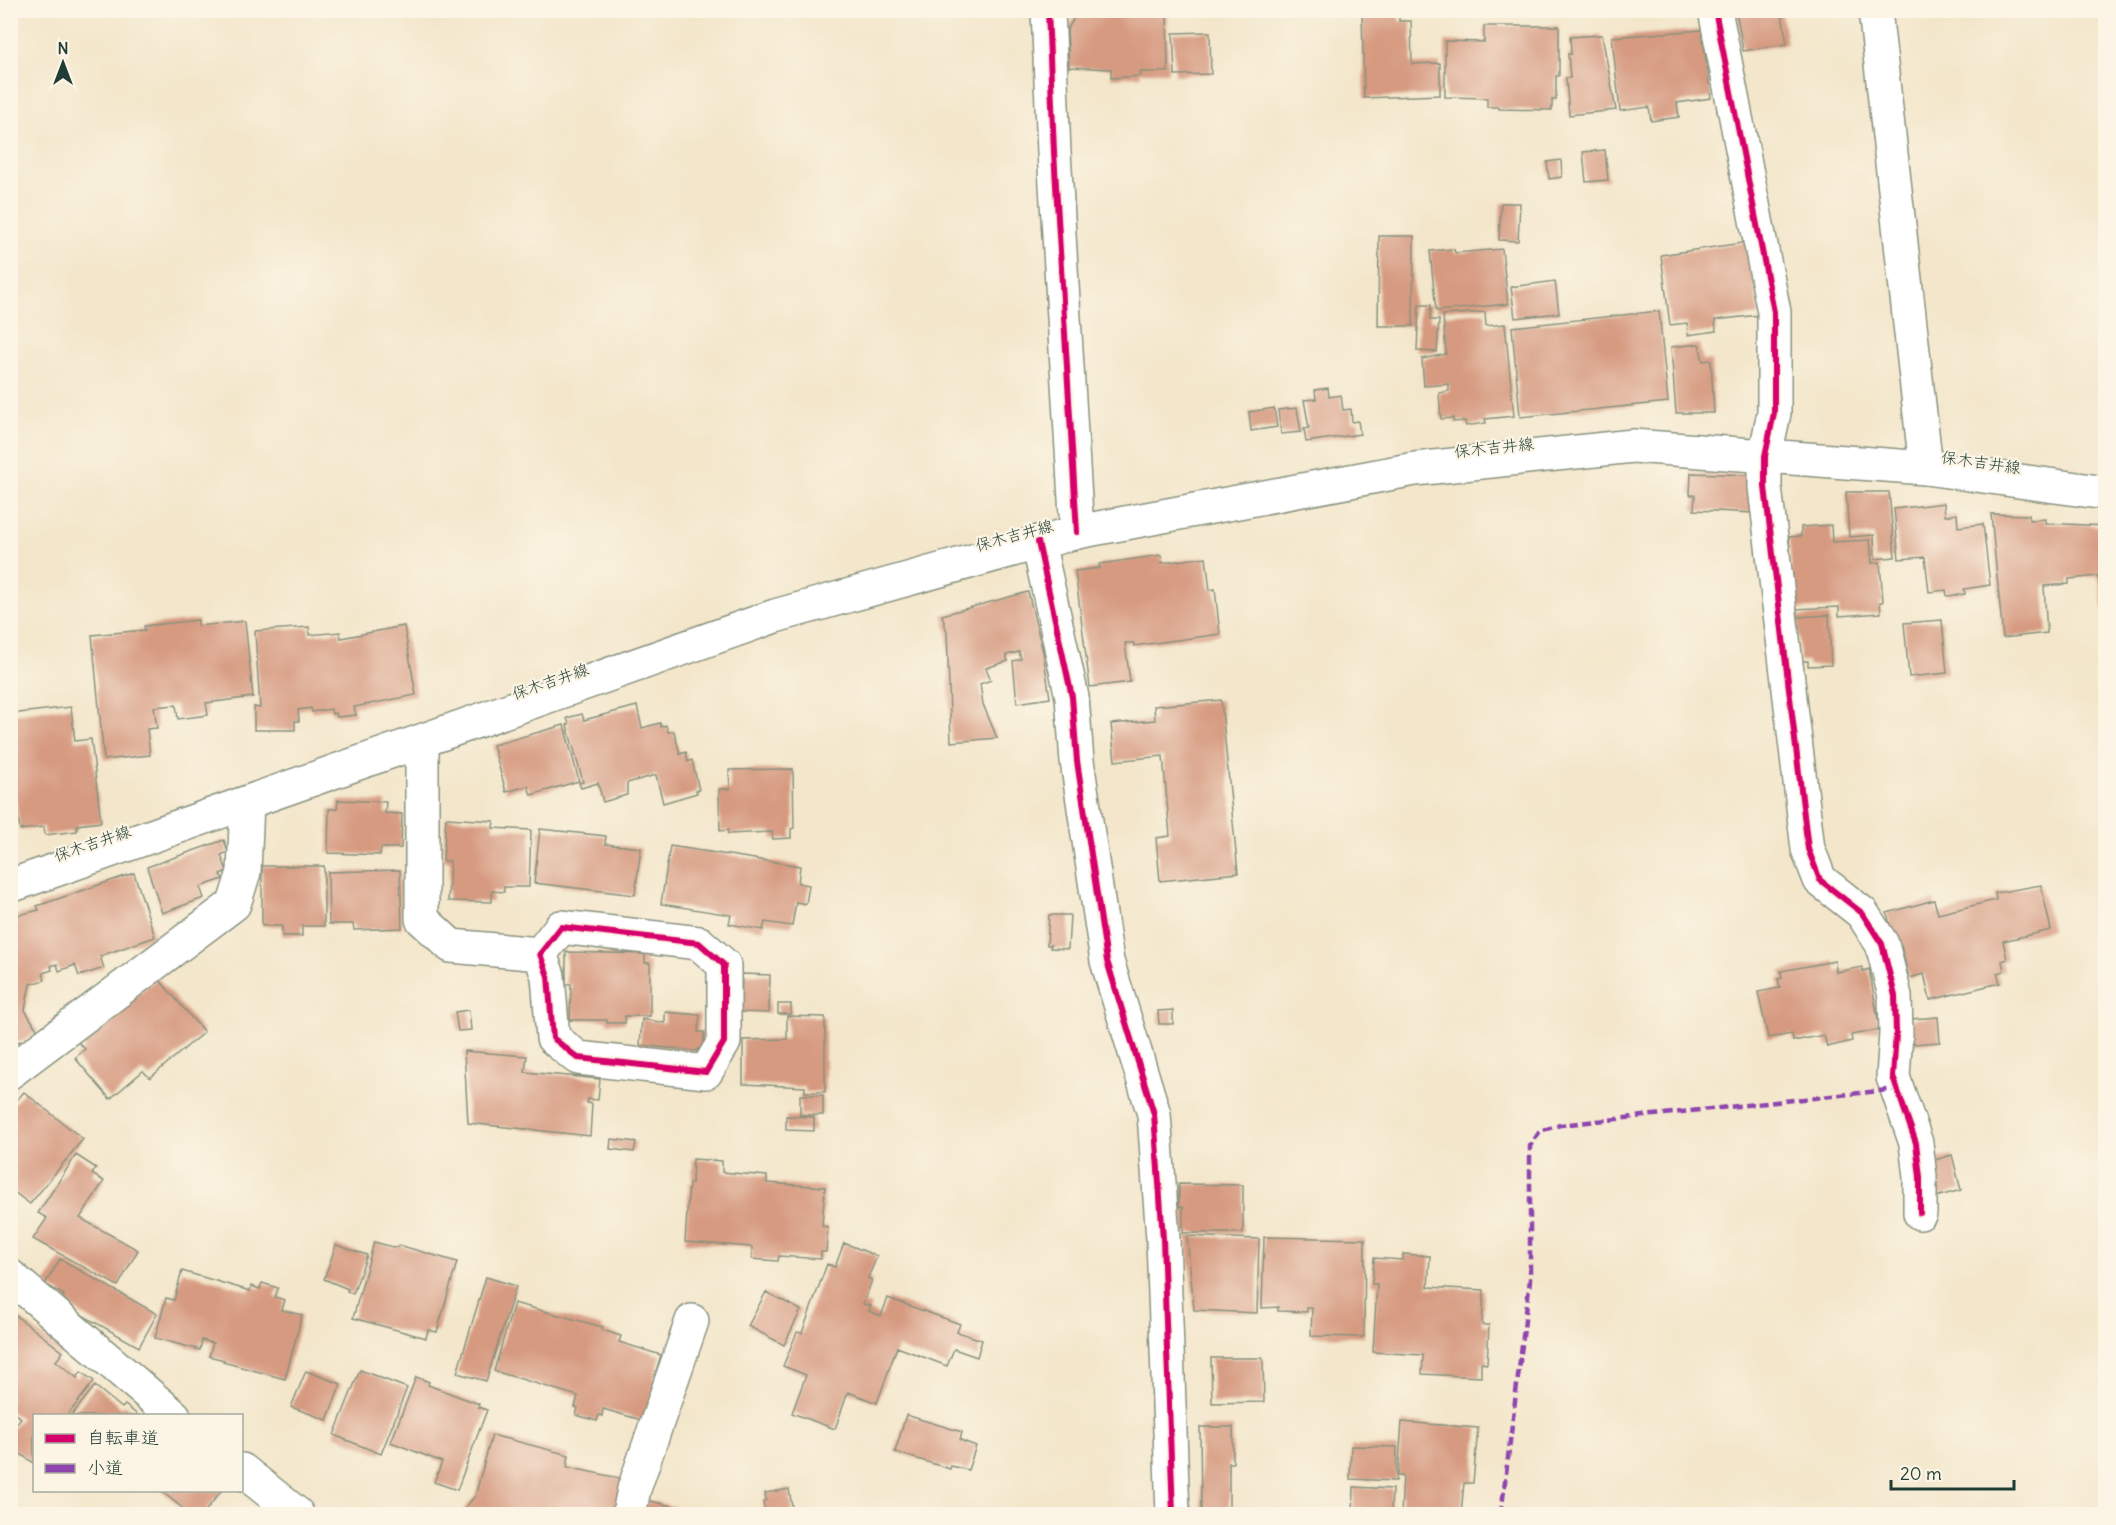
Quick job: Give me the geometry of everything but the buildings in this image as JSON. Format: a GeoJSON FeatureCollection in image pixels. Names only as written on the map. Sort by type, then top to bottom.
{"type":"FeatureCollection","features":[{"type":"Feature","properties":{"kind":"street"},"geometry":{"type":"LineString","coordinates":[[1048,10],[1077,532]]}},
{"type":"Feature","properties":{"kind":"street"},"geometry":{"type":"LineString","coordinates":[[1715,10],[1774,312],[1774,413],[1765,456],[1765,487],[1808,849],[1820,880],[1862,913],[1882,944],[1895,996],[1896,1033],[1893,1077],[1916,1143],[1920,1177],[1920,1213]]}},
{"type":"Feature","properties":{"kind":"street"},"geometry":{"type":"LineString","coordinates":[[1875,10],[1926,468]]}},
{"type":"Feature","properties":{"kind":"street","name":"保木吉井線"},"geometry":{"type":"LineString","coordinates":[[10,886],[775,616],[1077,532],[1415,469],[1633,446],[1926,468],[2106,493]]}},
{"type":"Feature","properties":{"kind":"street"},"geometry":{"type":"LineString","coordinates":[[1038,542],[1072,698],[1077,761],[1107,961],[1154,1114],[1162,1239],[1173,1515]]}},
{"type":"Feature","properties":{"kind":"street"},"geometry":{"type":"LineString","coordinates":[[422,741],[422,919],[451,946],[540,954]]}},
{"type":"Feature","properties":{"kind":"street"},"geometry":{"type":"LineString","coordinates":[[10,1072],[234,904],[244,872],[247,803]]}},
{"type":"Feature","properties":{"kind":"street"},"geometry":{"type":"LineString","coordinates":[[561,927],[699,943],[724,965],[724,1042],[706,1072],[578,1058],[553,1038],[548,976],[540,954],[561,927]]}},
{"type":"Feature","properties":{"kind":"street"},"geometry":{"type":"LineString","coordinates":[[10,1276],[172,1414]]}},
{"type":"Feature","properties":{"kind":"street"},"geometry":{"type":"LineString","coordinates":[[629,1515],[634,1489],[692,1321]]}},
{"type":"Feature","properties":{"kind":"street"},"geometry":{"type":"LineString","coordinates":[[243,1471],[297,1515]]}},
{"type":"Feature","properties":{"kind":"marked path"},"geometry":{"type":"LineString","coordinates":[[1501,1514],[1530,1280],[1530,1146],[1540,1131],[1560,1125],[1897,1089]]}},
{"type":"Feature","properties":{"kind":"cycle path"},"geometry":{"type":"LineString","coordinates":[[1048,10],[1054,152],[1077,532]]}},
{"type":"Feature","properties":{"kind":"cycle path"},"geometry":{"type":"LineString","coordinates":[[1715,10],[1774,312],[1774,413],[1765,456],[1765,487],[1808,849],[1820,880],[1862,913],[1882,944],[1895,996],[1896,1033],[1893,1077],[1916,1143],[1920,1177],[1920,1213]]}},
{"type":"Feature","properties":{"kind":"cycle path"},"geometry":{"type":"LineString","coordinates":[[1038,542],[1072,697],[1077,761],[1107,961],[1154,1114],[1163,1239],[1173,1514]]}},
{"type":"Feature","properties":{"kind":"cycle path"},"geometry":{"type":"LineString","coordinates":[[561,927],[699,943],[724,965],[724,1042],[706,1072],[578,1058],[553,1038],[548,976],[540,954],[561,927]]}}]}
